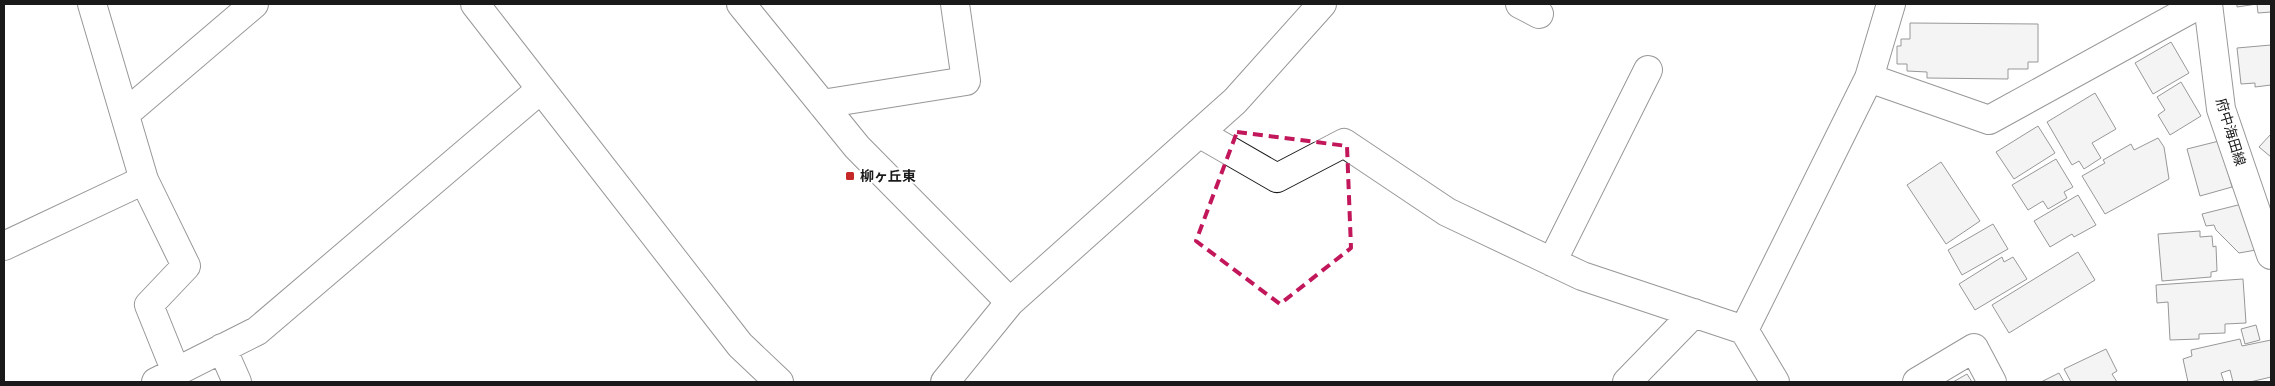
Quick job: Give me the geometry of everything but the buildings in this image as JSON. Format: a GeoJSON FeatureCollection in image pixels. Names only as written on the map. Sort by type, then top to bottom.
{"type":"FeatureCollection","features":[{"type":"Feature","properties":{"kind":"street"},"geometry":{"type":"LineString","coordinates":[[92,4],[144,180],[186,266],[149,305],[166,377],[257,331],[541,89]]}},
{"type":"Feature","properties":{"kind":"street"},"geometry":{"type":"LineString","coordinates":[[125,114],[254,4]]}},
{"type":"Feature","properties":{"kind":"street"},"geometry":{"type":"LineString","coordinates":[[475,4],[740,345],[779,382]]}},
{"type":"Feature","properties":{"kind":"street"},"geometry":{"type":"LineString","coordinates":[[741,4],[857,147],[1010,302]]}},
{"type":"Feature","properties":{"kind":"street"},"geometry":{"type":"LineString","coordinates":[[822,104],[966,81],[955,4]]}},
{"type":"Feature","properties":{"kind":"street"},"geometry":{"type":"LineString","coordinates":[[956,378],[1010,302],[1235,101],[1322,4]]}},
{"type":"Feature","properties":{"kind":"street"},"geometry":{"type":"LineString","coordinates":[[1744,330],[1869,78],[1891,4]]}},
{"type":"Feature","properties":{"kind":"street"},"geometry":{"type":"LineString","coordinates":[[1869,78],[1989,120],[2200,4]]}},
{"type":"Feature","properties":{"kind":"street","name":"府中海田線"},"geometry":{"type":"LineString","coordinates":[[2208,4],[2221,109],[2271,255]]}},
{"type":"Feature","properties":{"kind":"street"},"geometry":{"type":"LineString","coordinates":[[1552,262],[1648,70]]}},
{"type":"Feature","properties":{"kind":"street"},"geometry":{"type":"LineString","coordinates":[[1199,133],[1277,178],[1344,144],[1447,212],[1582,276],[1744,330],[1775,382]]}},
{"type":"Feature","properties":{"kind":"street"},"geometry":{"type":"LineString","coordinates":[[4,246],[144,180]]}},
{"type":"Feature","properties":{"kind":"street"},"geometry":{"type":"LineString","coordinates":[[1627,382],[1694,313]]}},
{"type":"Feature","properties":{"kind":"street"},"geometry":{"type":"LineString","coordinates":[[222,348],[237,382]]}},
{"type":"Feature","properties":{"kind":"street"},"geometry":{"type":"LineString","coordinates":[[1917,382],[1974,348],[1992,382]]}},
{"type":"Feature","properties":{"kind":"highlighted area"},"geometry":{"type":"Polygon","coordinates":[[[1237,132],[1347,146],[1351,248],[1280,304],[1196,241],[1237,132]]]}},
{"type":"Feature","properties":{"kind":"place","name":"柳ヶ丘東"},"geometry":{"type":"Point","coordinates":[850,176]}}]}
